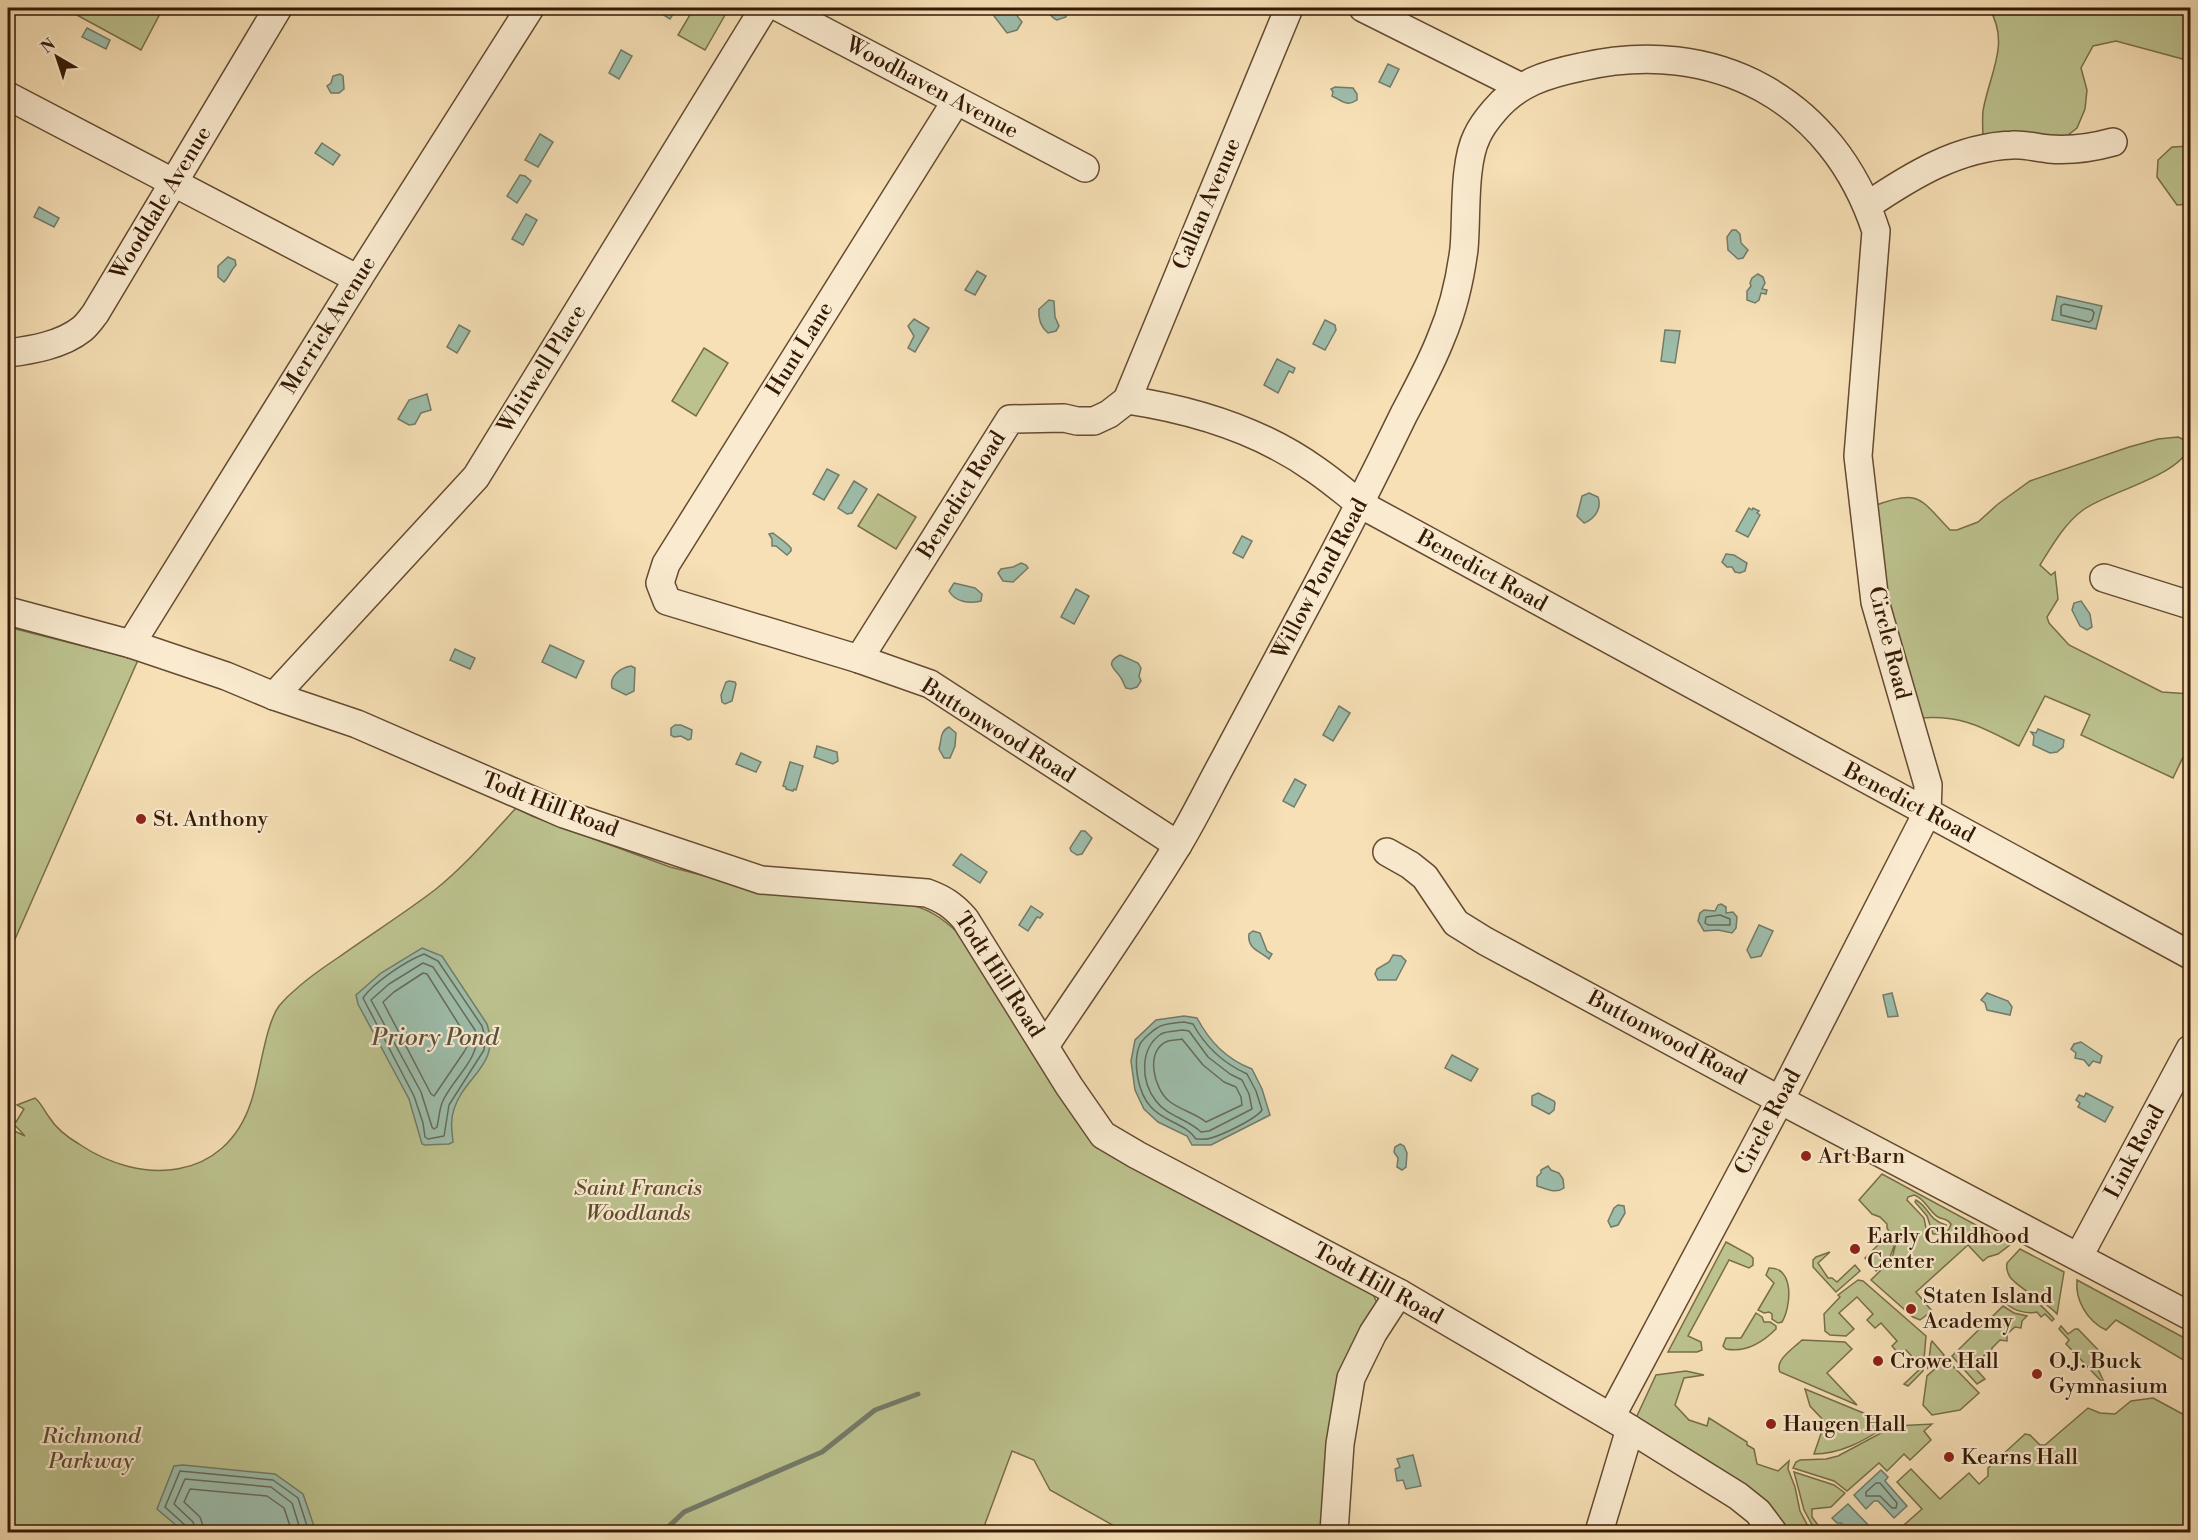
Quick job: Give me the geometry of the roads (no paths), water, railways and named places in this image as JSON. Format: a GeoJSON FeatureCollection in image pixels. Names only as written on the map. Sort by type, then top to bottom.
{"type":"FeatureCollection","features":[{"type":"Feature","properties":{"kind":"street","name":"Wooddale Avenue"},"geometry":{"type":"LineString","coordinates":[[8,353],[28,351],[57,342],[82,329],[95,314],[278,8]]}},
{"type":"Feature","properties":{"kind":"street","name":"Merrick Avenue"},"geometry":{"type":"LineString","coordinates":[[131,644],[530,8]]}},
{"type":"Feature","properties":{"kind":"street","name":"Whitwell Place"},"geometry":{"type":"LineString","coordinates":[[274,696],[476,477],[764,8]]}},
{"type":"Feature","properties":{"kind":"street","name":"Woodhaven Avenue"},"geometry":{"type":"LineString","coordinates":[[780,8],[1085,168]]}},
{"type":"Feature","properties":{"kind":"street","name":"Callan Avenue"},"geometry":{"type":"LineString","coordinates":[[1126,400],[1289,8]]}},
{"type":"Feature","properties":{"kind":"street"},"geometry":{"type":"LineString","coordinates":[[1363,8],[1400,17],[1519,86]]}},
{"type":"Feature","properties":{"kind":"street","name":"Circle Road"},"geometry":{"type":"LineString","coordinates":[[1519,86],[1556,72],[1606,61],[1662,58],[1701,64],[1762,87],[1792,105],[1822,135],[1850,172],[1868,205],[1876,231],[1858,456],[1875,602],[1928,785],[1927,813],[1780,1100],[1621,1423],[1599,1533]]}},
{"type":"Feature","properties":{"kind":"street","name":"Willow Pond Road"},"geometry":{"type":"LineString","coordinates":[[1046,1046],[1178,845],[1360,504],[1442,338],[1456,298],[1464,250],[1468,172],[1475,138],[1492,113],[1519,86]]}},
{"type":"Feature","properties":{"kind":"street"},"geometry":{"type":"LineString","coordinates":[[8,96],[358,279]]}},
{"type":"Feature","properties":{"kind":"street","name":"Hunt Lane"},"geometry":{"type":"LineString","coordinates":[[667,601],[660,583],[666,564],[956,102]]}},
{"type":"Feature","properties":{"kind":"street"},"geometry":{"type":"LineString","coordinates":[[1868,205],[1926,169],[1973,151],[2013,145],[2079,150],[2113,142]]}},
{"type":"Feature","properties":{"kind":"street","name":"Benedict Road"},"geometry":{"type":"LineString","coordinates":[[859,659],[1010,419],[1094,420],[1109,414],[1126,400],[1166,406],[1206,416],[1244,430],[1279,447],[1316,469],[1360,504],[2190,955]]}},
{"type":"Feature","properties":{"kind":"street"},"geometry":{"type":"LineString","coordinates":[[2104,578],[2190,605]]}},
{"type":"Feature","properties":{"kind":"street","name":"Buttonwood Road"},"geometry":{"type":"LineString","coordinates":[[667,601],[859,659],[930,684],[1178,845]]}},
{"type":"Feature","properties":{"kind":"street","name":"Todt Hill Road"},"geometry":{"type":"LineString","coordinates":[[8,611],[131,644],[226,676],[274,696],[357,724],[564,814],[761,880],[927,893],[944,899],[954,905],[965,919],[1069,1086],[1103,1135],[1399,1293],[1621,1423],[1738,1496],[1758,1512],[1773,1533]]}},
{"type":"Feature","properties":{"kind":"street","name":"Buttonwood Road"},"geometry":{"type":"LineString","coordinates":[[1387,852],[1425,877],[1456,923],[1780,1100],[2190,1316]]}},
{"type":"Feature","properties":{"kind":"street","name":"Link Road"},"geometry":{"type":"LineString","coordinates":[[2079,1256],[2190,1049]]}},
{"type":"Feature","properties":{"kind":"street"},"geometry":{"type":"LineString","coordinates":[[1334,1533],[1340,1444],[1351,1378],[1373,1333],[1399,1293]]}},
{"type":"Feature","properties":{"kind":"water"},"geometry":{"type":"Polygon","coordinates":[[[659,8],[677,8],[670,19],[657,11],[659,8]]]}},
{"type":"Feature","properties":{"kind":"water"},"geometry":{"type":"Polygon","coordinates":[[[994,8],[1011,8],[1022,22],[1017,30],[1007,33],[991,12],[994,8]]]}},
{"type":"Feature","properties":{"kind":"water"},"geometry":{"type":"Polygon","coordinates":[[[1043,8],[1068,8],[1066,17],[1057,20],[1043,8]]]}},
{"type":"Feature","properties":{"kind":"water"},"geometry":{"type":"Polygon","coordinates":[[[87,28],[110,40],[106,49],[82,37],[87,28]]]}},
{"type":"Feature","properties":{"kind":"water"},"geometry":{"type":"Polygon","coordinates":[[[621,50],[632,56],[619,79],[609,73],[621,50]]]}},
{"type":"Feature","properties":{"kind":"water"},"geometry":{"type":"Polygon","coordinates":[[[1388,64],[1399,69],[1390,87],[1379,82],[1388,64]]]}},
{"type":"Feature","properties":{"kind":"water"},"geometry":{"type":"Polygon","coordinates":[[[340,74],[343,76],[344,89],[339,93],[331,93],[327,86],[331,83],[333,76],[340,74]]]}},
{"type":"Feature","properties":{"kind":"water"},"geometry":{"type":"Polygon","coordinates":[[[1335,87],[1353,88],[1357,94],[1357,100],[1347,103],[1332,96],[1331,89],[1335,87]]]}},
{"type":"Feature","properties":{"kind":"water"},"geometry":{"type":"Polygon","coordinates":[[[540,134],[553,142],[538,167],[525,160],[540,134]]]}},
{"type":"Feature","properties":{"kind":"water"},"geometry":{"type":"Polygon","coordinates":[[[322,143],[340,155],[333,165],[315,153],[322,143]]]}},
{"type":"Feature","properties":{"kind":"water"},"geometry":{"type":"Polygon","coordinates":[[[520,175],[531,181],[517,203],[507,196],[520,175]]]}},
{"type":"Feature","properties":{"kind":"water"},"geometry":{"type":"Polygon","coordinates":[[[39,207],[59,218],[54,227],[34,217],[39,207]]]}},
{"type":"Feature","properties":{"kind":"water"},"geometry":{"type":"Polygon","coordinates":[[[526,214],[537,220],[523,245],[512,239],[526,214]]]}},
{"type":"Feature","properties":{"kind":"water"},"geometry":{"type":"Polygon","coordinates":[[[1732,230],[1740,234],[1741,243],[1748,250],[1743,258],[1738,259],[1728,250],[1727,237],[1732,230]]]}},
{"type":"Feature","properties":{"kind":"water"},"geometry":{"type":"Polygon","coordinates":[[[228,257],[235,260],[236,265],[224,282],[218,277],[218,266],[228,257]]]}},
{"type":"Feature","properties":{"kind":"water"},"geometry":{"type":"Polygon","coordinates":[[[977,271],[986,276],[975,295],[965,290],[977,271]]]}},
{"type":"Feature","properties":{"kind":"water"},"geometry":{"type":"Polygon","coordinates":[[[1758,274],[1763,277],[1765,283],[1762,289],[1767,290],[1766,294],[1761,293],[1759,300],[1755,303],[1747,300],[1747,291],[1751,286],[1752,278],[1758,274]]]}},
{"type":"Feature","properties":{"kind":"water"},"geometry":{"type":"Polygon","coordinates":[[[2057,296],[2102,306],[2096,329],[2052,320],[2057,296]]]}},
{"type":"Feature","properties":{"kind":"water"},"geometry":{"type":"Polygon","coordinates":[[[1049,300],[1054,301],[1055,317],[1059,326],[1056,331],[1048,333],[1042,325],[1039,309],[1049,300]]]}},
{"type":"Feature","properties":{"kind":"water"},"geometry":{"type":"Polygon","coordinates":[[[914,319],[929,328],[915,352],[908,348],[914,336],[908,326],[914,319]]]}},
{"type":"Feature","properties":{"kind":"water"},"geometry":{"type":"Polygon","coordinates":[[[1325,320],[1335,325],[1336,330],[1325,350],[1313,344],[1325,320]]]}},
{"type":"Feature","properties":{"kind":"water"},"geometry":{"type":"Polygon","coordinates":[[[459,325],[470,331],[457,353],[447,347],[459,325]]]}},
{"type":"Feature","properties":{"kind":"water"},"geometry":{"type":"Polygon","coordinates":[[[1665,330],[1680,331],[1675,363],[1661,361],[1665,330]]]}},
{"type":"Feature","properties":{"kind":"water"},"geometry":{"type":"Polygon","coordinates":[[[1277,359],[1295,368],[1293,373],[1289,371],[1278,393],[1264,385],[1277,359]]]}},
{"type":"Feature","properties":{"kind":"water"},"geometry":{"type":"Polygon","coordinates":[[[427,394],[431,410],[421,413],[415,424],[409,425],[398,419],[409,400],[427,394]]]}},
{"type":"Feature","properties":{"kind":"water"},"geometry":{"type":"Polygon","coordinates":[[[827,469],[839,475],[824,500],[813,494],[827,469]]]}},
{"type":"Feature","properties":{"kind":"water"},"geometry":{"type":"Polygon","coordinates":[[[854,481],[867,489],[852,513],[847,514],[838,508],[854,481]]]}},
{"type":"Feature","properties":{"kind":"water"},"geometry":{"type":"Polygon","coordinates":[[[1589,493],[1598,497],[1599,505],[1594,516],[1584,523],[1577,516],[1582,496],[1589,493]]]}},
{"type":"Feature","properties":{"kind":"water"},"geometry":{"type":"Polygon","coordinates":[[[1749,508],[1759,511],[1757,513],[1760,515],[1748,537],[1736,531],[1749,508]]]}},
{"type":"Feature","properties":{"kind":"water"},"geometry":{"type":"Polygon","coordinates":[[[773,533],[791,548],[787,555],[776,546],[772,546],[769,534],[773,533]]]}},
{"type":"Feature","properties":{"kind":"water"},"geometry":{"type":"Polygon","coordinates":[[[1242,536],[1252,541],[1243,558],[1233,553],[1242,536]]]}},
{"type":"Feature","properties":{"kind":"water"},"geometry":{"type":"Polygon","coordinates":[[[1726,554],[1734,555],[1747,563],[1745,571],[1735,572],[1732,567],[1727,567],[1722,562],[1726,554]]]}},
{"type":"Feature","properties":{"kind":"water"},"geometry":{"type":"Polygon","coordinates":[[[1021,563],[1028,568],[1013,582],[1003,581],[998,573],[1001,569],[1021,563]]]}},
{"type":"Feature","properties":{"kind":"water"},"geometry":{"type":"Polygon","coordinates":[[[954,583],[975,588],[982,594],[981,601],[967,602],[955,598],[949,591],[954,583]]]}},
{"type":"Feature","properties":{"kind":"water"},"geometry":{"type":"Polygon","coordinates":[[[1076,589],[1089,596],[1074,624],[1061,617],[1076,589]]]}},
{"type":"Feature","properties":{"kind":"water"},"geometry":{"type":"Polygon","coordinates":[[[2081,601],[2090,614],[2092,627],[2087,630],[2080,626],[2072,610],[2074,603],[2081,601]]]}},
{"type":"Feature","properties":{"kind":"water"},"geometry":{"type":"Polygon","coordinates":[[[550,645],[584,661],[576,678],[542,662],[550,645]]]}},
{"type":"Feature","properties":{"kind":"water"},"geometry":{"type":"Polygon","coordinates":[[[455,649],[475,658],[470,669],[450,660],[455,649]]]}},
{"type":"Feature","properties":{"kind":"water"},"geometry":{"type":"Polygon","coordinates":[[[1120,655],[1138,663],[1141,668],[1139,676],[1141,681],[1137,687],[1126,688],[1112,666],[1112,661],[1120,655]]]}},
{"type":"Feature","properties":{"kind":"water"},"geometry":{"type":"Polygon","coordinates":[[[631,666],[635,668],[634,691],[626,695],[612,688],[612,680],[619,671],[631,666]]]}},
{"type":"Feature","properties":{"kind":"water"},"geometry":{"type":"Polygon","coordinates":[[[726,682],[736,684],[732,701],[725,704],[722,702],[721,695],[726,682]]]}},
{"type":"Feature","properties":{"kind":"water"},"geometry":{"type":"Polygon","coordinates":[[[1339,706],[1350,713],[1333,741],[1323,735],[1339,706]]]}},
{"type":"Feature","properties":{"kind":"water"},"geometry":{"type":"Polygon","coordinates":[[[675,725],[692,730],[691,739],[671,735],[671,728],[675,725]]]}},
{"type":"Feature","properties":{"kind":"water"},"geometry":{"type":"Polygon","coordinates":[[[949,727],[956,733],[955,746],[950,758],[944,758],[939,749],[942,734],[949,727]]]}},
{"type":"Feature","properties":{"kind":"water"},"geometry":{"type":"Polygon","coordinates":[[[2038,729],[2064,740],[2063,747],[2057,752],[2050,753],[2033,745],[2034,736],[2031,732],[2036,733],[2038,729]]]}},
{"type":"Feature","properties":{"kind":"water"},"geometry":{"type":"Polygon","coordinates":[[[817,746],[837,752],[838,761],[833,764],[814,757],[817,746]]]}},
{"type":"Feature","properties":{"kind":"water"},"geometry":{"type":"Polygon","coordinates":[[[741,753],[761,762],[756,772],[736,764],[741,753]]]}},
{"type":"Feature","properties":{"kind":"water"},"geometry":{"type":"Polygon","coordinates":[[[790,762],[803,766],[796,790],[793,791],[783,786],[790,762]]]}},
{"type":"Feature","properties":{"kind":"water"},"geometry":{"type":"Polygon","coordinates":[[[1295,779],[1306,785],[1294,807],[1283,801],[1295,779]]]}},
{"type":"Feature","properties":{"kind":"water"},"geometry":{"type":"Polygon","coordinates":[[[1081,831],[1085,831],[1092,838],[1082,854],[1077,855],[1070,848],[1081,831]]]}},
{"type":"Feature","properties":{"kind":"water"},"geometry":{"type":"Polygon","coordinates":[[[961,854],[987,872],[980,883],[953,865],[961,854]]]}},
{"type":"Feature","properties":{"kind":"water"},"geometry":{"type":"Polygon","coordinates":[[[1721,904],[1726,907],[1726,913],[1733,912],[1737,917],[1736,928],[1732,933],[1718,930],[1704,931],[1698,921],[1700,913],[1704,910],[1715,911],[1721,904]]]}},
{"type":"Feature","properties":{"kind":"water"},"geometry":{"type":"Polygon","coordinates":[[[1031,906],[1043,914],[1040,918],[1037,917],[1028,931],[1019,925],[1031,906]]]}},
{"type":"Feature","properties":{"kind":"water"},"geometry":{"type":"Polygon","coordinates":[[[1759,925],[1773,931],[1761,956],[1751,958],[1747,950],[1759,925]]]}},
{"type":"Feature","properties":{"kind":"water"},"geometry":{"type":"Polygon","coordinates":[[[1253,931],[1260,933],[1267,951],[1272,954],[1269,959],[1250,944],[1249,934],[1253,931]]]}},
{"type":"Feature","properties":{"kind":"water","name":"Priory Pond"},"geometry":{"type":"Polygon","coordinates":[[[422,948],[442,956],[487,1024],[490,1038],[486,1060],[459,1097],[454,1109],[453,1142],[449,1144],[422,1144],[409,1099],[358,1004],[356,995],[381,973],[422,948]]]}},
{"type":"Feature","properties":{"kind":"water"},"geometry":{"type":"Polygon","coordinates":[[[1393,955],[1401,956],[1406,961],[1396,980],[1378,980],[1375,974],[1377,969],[1389,962],[1393,955]]]}},
{"type":"Feature","properties":{"kind":"water"},"geometry":{"type":"Polygon","coordinates":[[[1892,993],[1898,1016],[1888,1017],[1883,995],[1892,993]]]}},
{"type":"Feature","properties":{"kind":"water"},"geometry":{"type":"Polygon","coordinates":[[[1987,993],[2008,1001],[2012,1007],[2010,1015],[1987,1010],[1985,1003],[1981,1000],[1987,993]]]}},
{"type":"Feature","properties":{"kind":"water"},"geometry":{"type":"Polygon","coordinates":[[[1184,1016],[1197,1018],[1207,1035],[1220,1049],[1234,1060],[1252,1069],[1262,1089],[1270,1115],[1211,1145],[1192,1145],[1187,1136],[1158,1122],[1144,1109],[1135,1090],[1131,1061],[1135,1040],[1156,1020],[1184,1016]]]}},
{"type":"Feature","properties":{"kind":"water"},"geometry":{"type":"Polygon","coordinates":[[[2081,1042],[2102,1056],[2100,1063],[2093,1061],[2089,1066],[2084,1060],[2075,1058],[2076,1053],[2071,1049],[2074,1044],[2081,1042]]]}},
{"type":"Feature","properties":{"kind":"water"},"geometry":{"type":"Polygon","coordinates":[[[1452,1055],[1478,1069],[1471,1081],[1445,1068],[1452,1055]]]}},
{"type":"Feature","properties":{"kind":"water"},"geometry":{"type":"Polygon","coordinates":[[[1538,1093],[1554,1101],[1554,1110],[1549,1114],[1532,1105],[1532,1096],[1538,1093]]]}},
{"type":"Feature","properties":{"kind":"water"},"geometry":{"type":"Polygon","coordinates":[[[2086,1093],[2113,1107],[2105,1122],[2078,1107],[2080,1103],[2076,1100],[2079,1095],[2084,1097],[2086,1093]]]}},
{"type":"Feature","properties":{"kind":"water"},"geometry":{"type":"Polygon","coordinates":[[[1400,1144],[1404,1146],[1407,1153],[1406,1167],[1402,1170],[1397,1167],[1398,1158],[1394,1152],[1395,1147],[1400,1144]]]}},
{"type":"Feature","properties":{"kind":"water"},"geometry":{"type":"Polygon","coordinates":[[[1548,1166],[1559,1173],[1563,1179],[1564,1188],[1561,1190],[1547,1190],[1537,1186],[1537,1177],[1541,1170],[1548,1166]]]}},
{"type":"Feature","properties":{"kind":"water"},"geometry":{"type":"Polygon","coordinates":[[[1618,1205],[1624,1206],[1625,1213],[1618,1225],[1611,1227],[1608,1221],[1614,1208],[1618,1205]]]}},
{"type":"Feature","properties":{"kind":"water"},"geometry":{"type":"Polygon","coordinates":[[[1413,1455],[1421,1486],[1406,1489],[1403,1480],[1397,1481],[1395,1469],[1400,1467],[1397,1459],[1413,1455]]]}},
{"type":"Feature","properties":{"kind":"water"},"geometry":{"type":"Polygon","coordinates":[[[174,1466],[275,1474],[303,1494],[316,1532],[183,1531],[157,1509],[174,1466]]]}},
{"type":"Feature","properties":{"kind":"water"},"geometry":{"type":"Polygon","coordinates":[[[1881,1470],[1888,1477],[1885,1481],[1907,1506],[1894,1518],[1878,1501],[1874,1501],[1866,1509],[1854,1495],[1881,1470]]]}},
{"type":"Feature","properties":{"kind":"water"},"geometry":{"type":"Polygon","coordinates":[[[1848,1504],[1875,1532],[1850,1532],[1832,1518],[1848,1504]]]}},
{"type":"Feature","properties":{"kind":"waterway"},"geometry":{"type":"LineString","coordinates":[[663,1532],[684,1512],[822,1452],[875,1410],[918,1394]]}},
{"type":"Feature","properties":{"kind":"place","name":"St. Anthony"},"geometry":{"type":"Point","coordinates":[141,819]}},
{"type":"Feature","properties":{"kind":"place","name":"Art Barn"},"geometry":{"type":"Point","coordinates":[1806,1156]}},
{"type":"Feature","properties":{"kind":"place","name":"Early Childhood Center"},"geometry":{"type":"Point","coordinates":[1855,1249]}},
{"type":"Feature","properties":{"kind":"place","name":"Staten Island Academy"},"geometry":{"type":"Point","coordinates":[1911,1309]}},
{"type":"Feature","properties":{"kind":"place","name":"Crowe Hall"},"geometry":{"type":"Point","coordinates":[1878,1361]}},
{"type":"Feature","properties":{"kind":"place","name":"O.J. Buck Gymnasium"},"geometry":{"type":"Point","coordinates":[2037,1374]}},
{"type":"Feature","properties":{"kind":"place","name":"Haugen Hall"},"geometry":{"type":"Point","coordinates":[1771,1424]}},
{"type":"Feature","properties":{"kind":"place","name":"Kearns Hall"},"geometry":{"type":"Point","coordinates":[1949,1457]}},
{"type":"Feature","properties":{"kind":"park label","name":"Saint Francis Woodlands"},"geometry":{"type":"Point","coordinates":[638,1200]}},
{"type":"Feature","properties":{"kind":"park label","name":"Richmond Parkway"},"geometry":{"type":"Point","coordinates":[91,1448]}}]}
